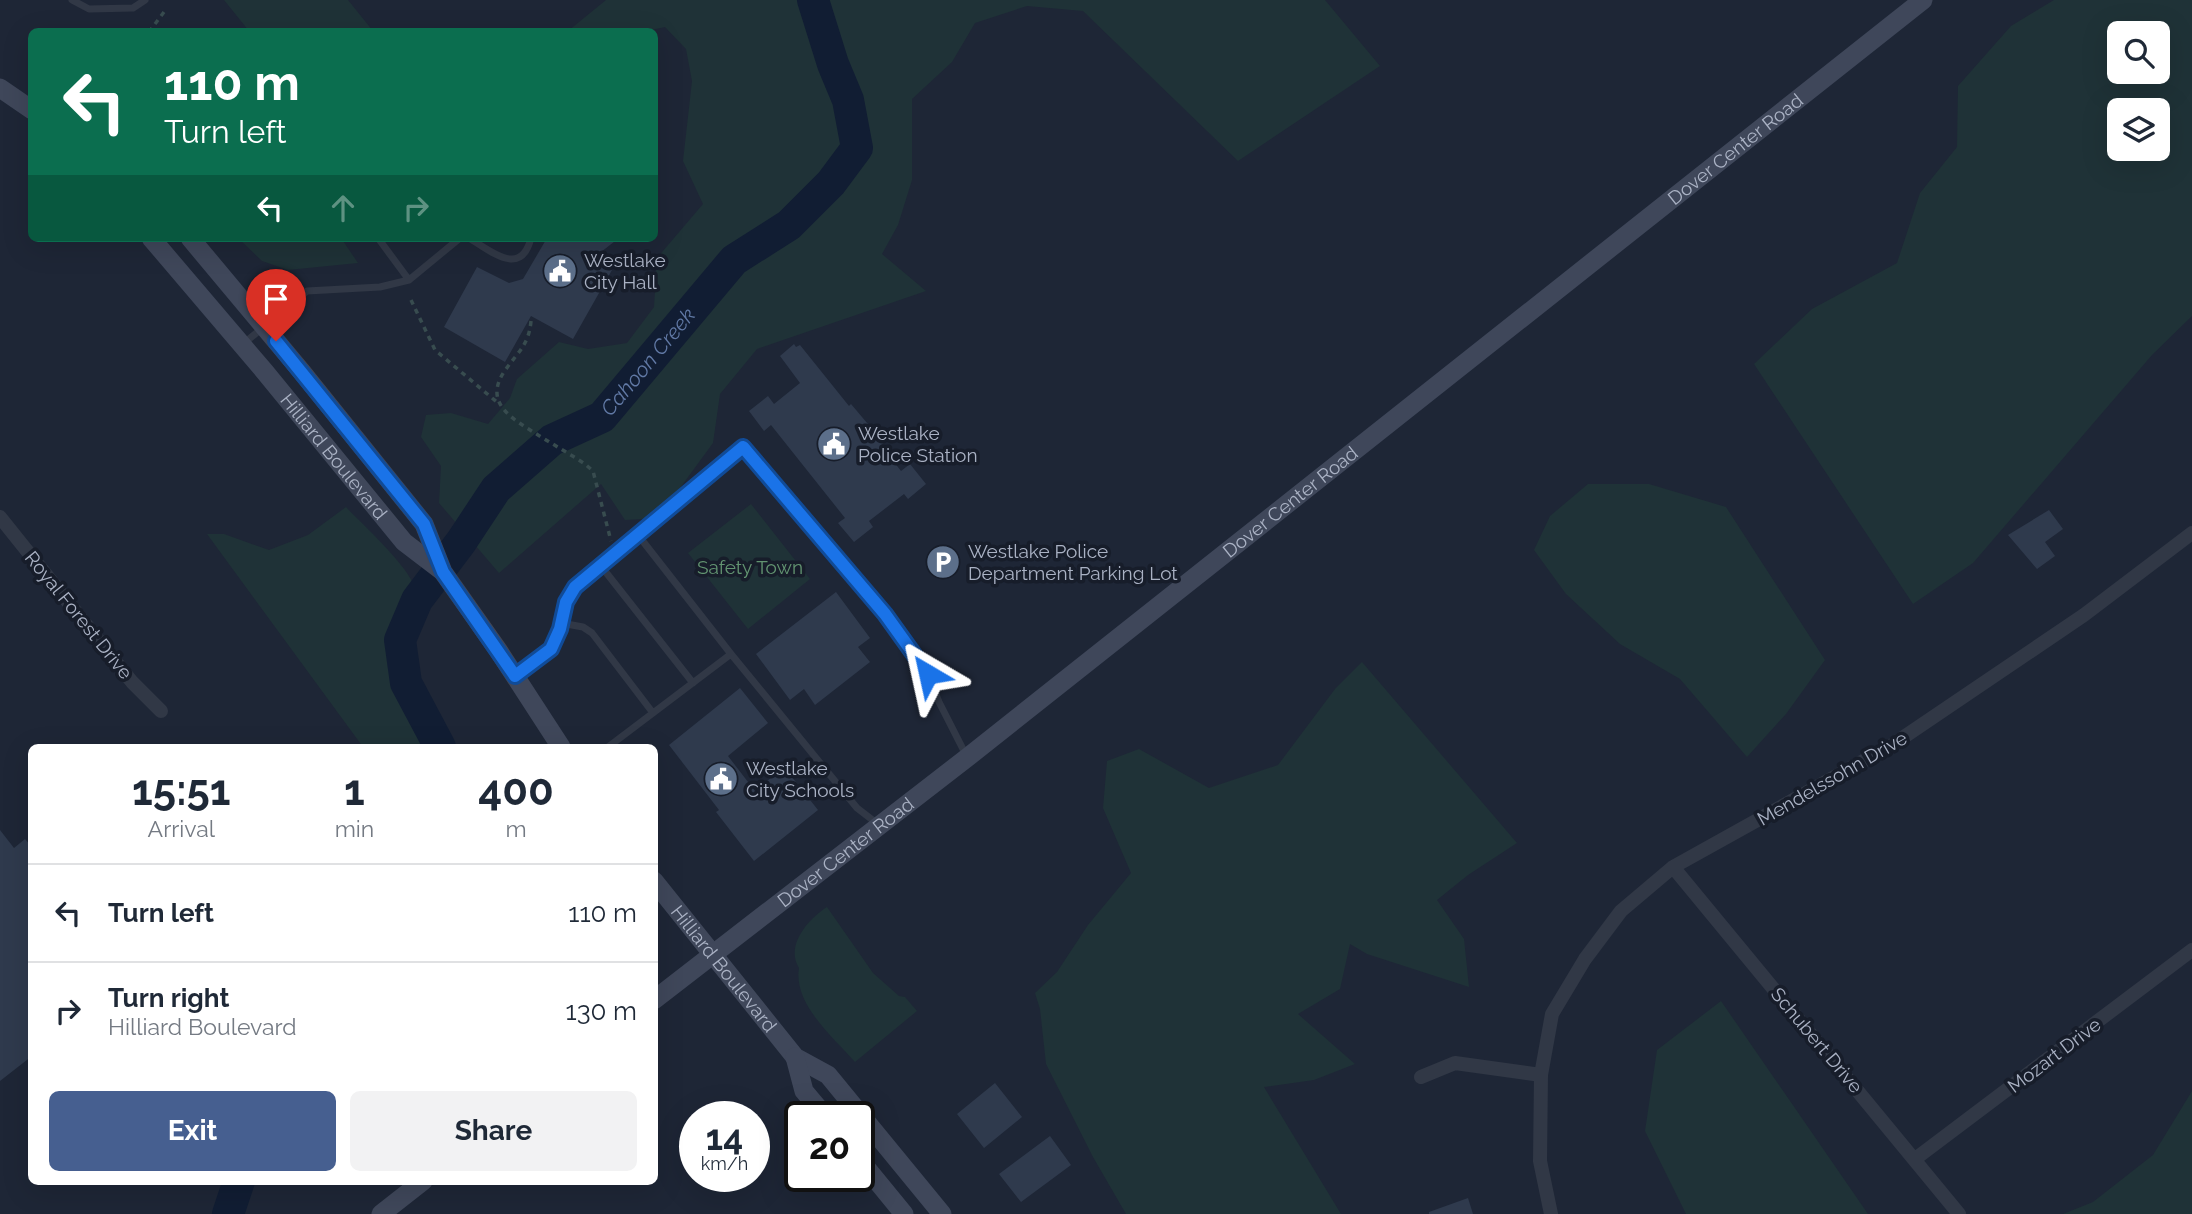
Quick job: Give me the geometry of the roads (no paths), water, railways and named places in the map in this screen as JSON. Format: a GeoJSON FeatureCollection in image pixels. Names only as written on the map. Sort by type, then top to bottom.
{"type":"FeatureCollection","features":[{"type":"Feature","properties":{"kind":"main road","name":"Dover Center Road"},"geometry":{"type":"LineString","coordinates":[[658,997],[968,757],[1923,0]]}},
{"type":"Feature","properties":{"kind":"main road"},"geometry":{"type":"LineString","coordinates":[[0,88],[28,107]]}},
{"type":"Feature","properties":{"kind":"main road","name":"Hilliard Boulevard"},"geometry":{"type":"LineString","coordinates":[[154,242],[395,531],[443,572]]}},
{"type":"Feature","properties":{"kind":"main road","name":"Hilliard Boulevard"},"geometry":{"type":"LineString","coordinates":[[193,242],[424,524],[443,572],[559,744]]}},
{"type":"Feature","properties":{"kind":"main road","name":"Hilliard Boulevard"},"geometry":{"type":"LineString","coordinates":[[658,886],[795,1057],[828,1075],[942,1214]]}},
{"type":"Feature","properties":{"kind":"main road","name":"Hilliard Boulevard"},"geometry":{"type":"LineString","coordinates":[[795,1057],[804,1091],[812,1101]]}},
{"type":"Feature","properties":{"kind":"main road"},"geometry":{"type":"LineString","coordinates":[[875,1179],[904,1214]]}},
{"type":"Feature","properties":{"kind":"main road"},"geometry":{"type":"LineString","coordinates":[[381,1214],[418,1185]]}},
{"type":"Feature","properties":{"kind":"street","name":"Royal Forest Drive"},"geometry":{"type":"LineString","coordinates":[[0,517],[132,682],[161,711]]}},
{"type":"Feature","properties":{"kind":"street","name":"Mendelssohn Drive"},"geometry":{"type":"LineString","coordinates":[[1552,1214],[1540,1161],[1541,1075],[1552,1014],[1585,959],[1621,911],[1673,867],[1892,745],[2084,615],[2192,533]]}},
{"type":"Feature","properties":{"kind":"street","name":"Schubert Drive"},"geometry":{"type":"LineString","coordinates":[[1673,867],[1959,1214]]}},
{"type":"Feature","properties":{"kind":"street","name":"Mozart Drive"},"geometry":{"type":"LineString","coordinates":[[1915,1159],[2192,950]]}},
{"type":"Feature","properties":{"kind":"street"},"geometry":{"type":"LineString","coordinates":[[1421,1077],[1455,1063],[1541,1075]]}},
{"type":"Feature","properties":{"kind":"lane"},"geometry":{"type":"LineString","coordinates":[[72,0],[89,9],[132,8],[145,0]]}},
{"type":"Feature","properties":{"kind":"lane"},"geometry":{"type":"LineString","coordinates":[[381,242],[409,280]]}},
{"type":"Feature","properties":{"kind":"lane"},"geometry":{"type":"LineString","coordinates":[[242,344],[307,291],[380,287],[409,280],[453,242]]}},
{"type":"Feature","properties":{"kind":"lane"},"geometry":{"type":"LineString","coordinates":[[475,242],[508,260],[519,259],[528,251],[530,242]]}},
{"type":"Feature","properties":{"kind":"lane"},"geometry":{"type":"LineString","coordinates":[[515,676],[551,649],[566,602],[575,587],[743,447],[885,614],[928,674],[939,702],[968,757]]}},
{"type":"Feature","properties":{"kind":"lane"},"geometry":{"type":"LineString","coordinates":[[638,535],[857,808],[880,825]]}},
{"type":"Feature","properties":{"kind":"lane"},"geometry":{"type":"LineString","coordinates":[[601,566],[693,683]]}},
{"type":"Feature","properties":{"kind":"lane"},"geometry":{"type":"LineString","coordinates":[[561,622],[583,627],[592,633],[653,713]]}},
{"type":"Feature","properties":{"kind":"lane"},"geometry":{"type":"LineString","coordinates":[[612,744],[731,654]]}},
{"type":"Feature","properties":{"kind":"waterway","name":"Cahoon Creek"},"geometry":{"type":"LineString","coordinates":[[438,744],[406,683],[400,640],[417,600],[461,542],[496,489],[552,440],[602,417],[734,260],[789,225],[831,183],[857,148],[848,100],[833,64],[813,0]]}},
{"type":"Feature","properties":{"kind":"waterway","name":"Cahoon Creek"},"geometry":{"type":"LineString","coordinates":[[228,1214],[238,1185]]}},
{"type":"Feature","properties":{"kind":"place","name":"Westlake City Hall"},"geometry":{"type":"Point","coordinates":[560,271]}},
{"type":"Feature","properties":{"kind":"place","name":"Westlake Police Station"},"geometry":{"type":"Point","coordinates":[834,444]}},
{"type":"Feature","properties":{"kind":"place","name":"Westlake Police Department Parking Lot"},"geometry":{"type":"Point","coordinates":[943,562]}},
{"type":"Feature","properties":{"kind":"place","name":"Westlake City Schools"},"geometry":{"type":"Point","coordinates":[721,779]}},
{"type":"Feature","properties":{"kind":"park label","name":"Safety Town"},"geometry":{"type":"Point","coordinates":[750,567]}}]}
